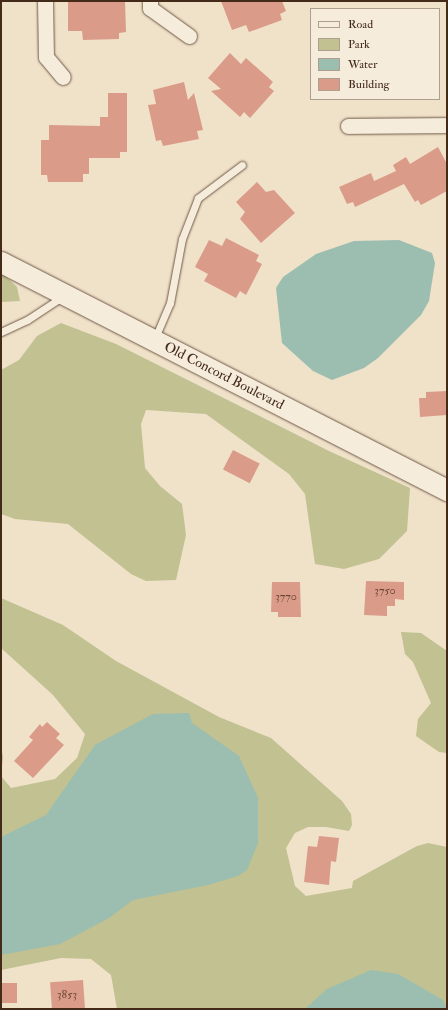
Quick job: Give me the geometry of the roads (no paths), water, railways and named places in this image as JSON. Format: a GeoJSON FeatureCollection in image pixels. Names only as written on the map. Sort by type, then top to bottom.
{"type":"FeatureCollection","features":[{"type":"Feature","properties":{"kind":"street"},"geometry":{"type":"LineString","coordinates":[[45,1],[46,57],[63,77]]}},
{"type":"Feature","properties":{"kind":"street"},"geometry":{"type":"LineString","coordinates":[[150,1],[150,8],[189,36]]}},
{"type":"Feature","properties":{"kind":"street"},"geometry":{"type":"LineString","coordinates":[[348,126],[447,125]]}},
{"type":"Feature","properties":{"kind":"street","name":"Old Concord Boulevard"},"geometry":{"type":"LineString","coordinates":[[1,262],[447,490]]}},
{"type":"Feature","properties":{"kind":"lane"},"geometry":{"type":"LineString","coordinates":[[154,340],[170,303],[182,239],[198,198],[242,165]]}},
{"type":"Feature","properties":{"kind":"lane"},"geometry":{"type":"LineString","coordinates":[[1,332],[27,320],[65,294]]}},
{"type":"Feature","properties":{"kind":"water"},"geometry":{"type":"Polygon","coordinates":[[[399,240],[432,253],[435,263],[429,301],[421,315],[378,358],[364,368],[332,380],[313,371],[282,343],[276,288],[283,277],[316,254],[354,241],[399,240]]]}},
{"type":"Feature","properties":{"kind":"water"},"geometry":{"type":"Polygon","coordinates":[[[189,713],[192,723],[239,756],[258,798],[258,843],[247,870],[238,876],[208,885],[133,900],[109,918],[60,944],[1,955],[1,837],[46,815],[95,745],[153,714],[189,713]]]}},
{"type":"Feature","properties":{"kind":"water"},"geometry":{"type":"Polygon","coordinates":[[[371,970],[398,974],[443,1000],[447,1009],[305,1009],[327,989],[371,970]]]}}]}
